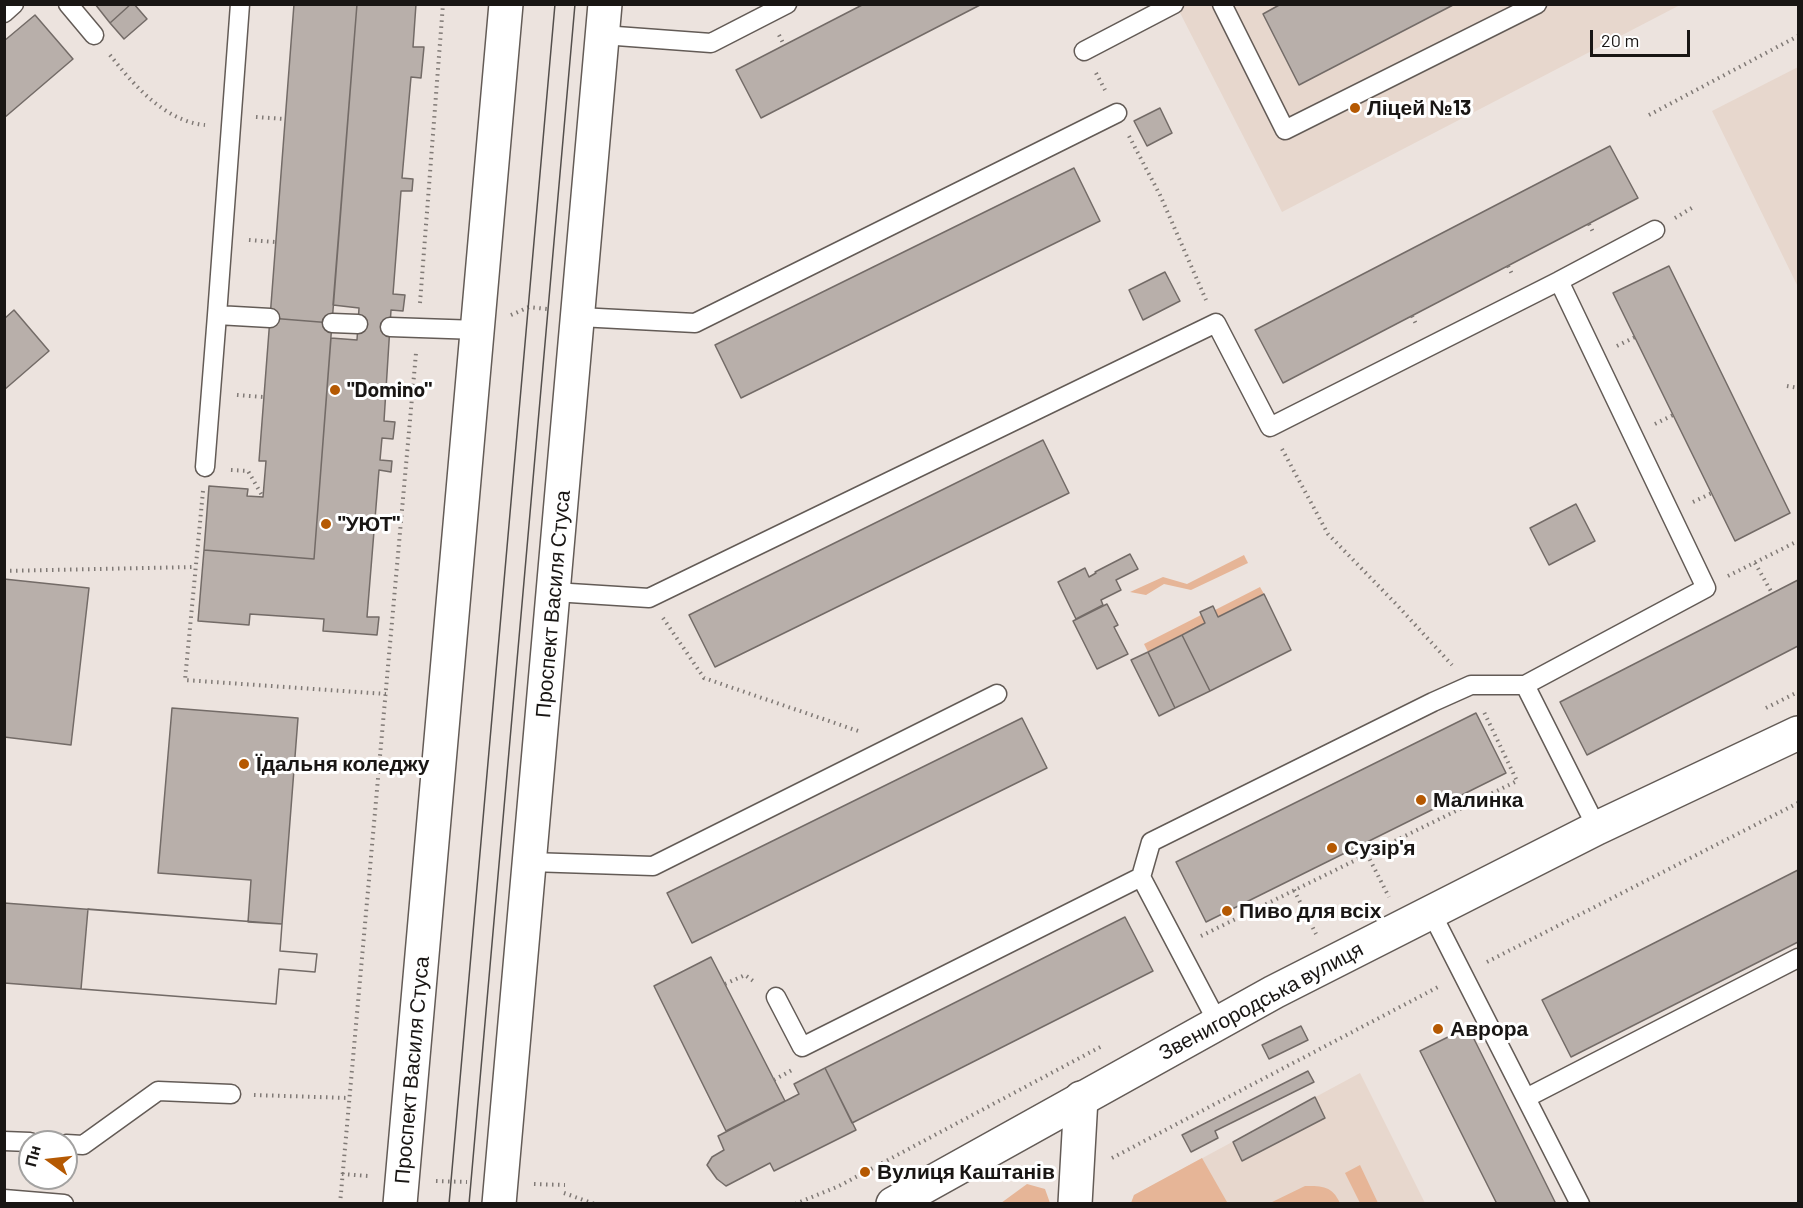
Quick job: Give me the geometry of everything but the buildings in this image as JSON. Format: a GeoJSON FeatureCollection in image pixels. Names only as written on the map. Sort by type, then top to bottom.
{"type":"FeatureCollection","features":[{"type":"Feature","properties":{"kind":"street","name":"Проспект Василя Стуса"},"geometry":{"type":"LineString","coordinates":[[401,1191],[506,4]]}},
{"type":"Feature","properties":{"kind":"street","name":"Проспект Василя Стуса"},"geometry":{"type":"LineString","coordinates":[[500,1193],[604,20]]}},
{"type":"Feature","properties":{"kind":"street","name":"Звенигородська вулиця"},"geometry":{"type":"LineString","coordinates":[[893,1203],[1218,1023],[1431,912],[1597,828],[1798,733]]}},
{"type":"Feature","properties":{"kind":"street"},"geometry":{"type":"LineString","coordinates":[[1076,1190],[1081,1098]]}},
{"type":"Feature","properties":{"kind":"lane"},"geometry":{"type":"LineString","coordinates":[[4,13],[14,4]]}},
{"type":"Feature","properties":{"kind":"lane"},"geometry":{"type":"LineString","coordinates":[[68,4],[94,35]]}},
{"type":"Feature","properties":{"kind":"lane"},"geometry":{"type":"LineString","coordinates":[[205,467],[240,4]]}},
{"type":"Feature","properties":{"kind":"lane"},"geometry":{"type":"LineString","coordinates":[[604,20],[711,43],[787,4]]}},
{"type":"Feature","properties":{"kind":"lane"},"geometry":{"type":"LineString","coordinates":[[1084,51],[1174,4]]}},
{"type":"Feature","properties":{"kind":"lane"},"geometry":{"type":"LineString","coordinates":[[1222,4],[1285,129],[1537,4]]}},
{"type":"Feature","properties":{"kind":"lane"},"geometry":{"type":"LineString","coordinates":[[579,317],[695,323],[1117,113]]}},
{"type":"Feature","properties":{"kind":"lane"},"geometry":{"type":"LineString","coordinates":[[554,592],[649,598],[1216,323],[1270,427],[1655,230]]}},
{"type":"Feature","properties":{"kind":"lane"},"geometry":{"type":"LineString","coordinates":[[1218,1023],[1141,877],[1151,842],[1433,702],[1471,686],[1525,685],[1706,588],[1559,281]]}},
{"type":"Feature","properties":{"kind":"lane"},"geometry":{"type":"LineString","coordinates":[[217,315],[270,318]]}},
{"type":"Feature","properties":{"kind":"lane"},"geometry":{"type":"LineString","coordinates":[[332,323],[358,324]]}},
{"type":"Feature","properties":{"kind":"lane"},"geometry":{"type":"LineString","coordinates":[[390,327],[477,330]]}},
{"type":"Feature","properties":{"kind":"lane"},"geometry":{"type":"LineString","coordinates":[[1525,685],[1597,828]]}},
{"type":"Feature","properties":{"kind":"lane"},"geometry":{"type":"LineString","coordinates":[[530,862],[653,866],[997,694]]}},
{"type":"Feature","properties":{"kind":"lane"},"geometry":{"type":"LineString","coordinates":[[776,997],[802,1047],[1141,877]]}},
{"type":"Feature","properties":{"kind":"lane"},"geometry":{"type":"LineString","coordinates":[[1431,912],[1580,1203]]}},
{"type":"Feature","properties":{"kind":"lane"},"geometry":{"type":"LineString","coordinates":[[1526,1098],[1798,958]]}},
{"type":"Feature","properties":{"kind":"lane"},"geometry":{"type":"LineString","coordinates":[[78,1145],[83,1145],[158,1091],[231,1094]]}},
{"type":"Feature","properties":{"kind":"lane"},"geometry":{"type":"LineString","coordinates":[[4,1199],[64,1203]]}},
{"type":"Feature","properties":{"kind":"path"},"geometry":{"type":"LineString","coordinates":[[340,1203],[418,328],[443,4]]}},
{"type":"Feature","properties":{"kind":"path"},"geometry":{"type":"LineString","coordinates":[[1649,115],[1798,36]]}},
{"type":"Feature","properties":{"kind":"path"},"geometry":{"type":"LineString","coordinates":[[1084,51],[1160,195],[1216,323]]}},
{"type":"Feature","properties":{"kind":"path"},"geometry":{"type":"LineString","coordinates":[[122,70],[154,103],[197,124]]}},
{"type":"Feature","properties":{"kind":"path"},"geometry":{"type":"LineString","coordinates":[[1787,386],[1798,388]]}},
{"type":"Feature","properties":{"kind":"path"},"geometry":{"type":"LineString","coordinates":[[1194,927],[1200,937],[1517,782],[1471,686],[1328,534],[1270,427]]}},
{"type":"Feature","properties":{"kind":"path"},"geometry":{"type":"LineString","coordinates":[[263,497],[248,471],[205,467],[185,680],[386,694]]}},
{"type":"Feature","properties":{"kind":"path"},"geometry":{"type":"LineString","coordinates":[[1706,588],[1798,541]]}},
{"type":"Feature","properties":{"kind":"path"},"geometry":{"type":"LineString","coordinates":[[1755,563],[1772,593]]}},
{"type":"Feature","properties":{"kind":"path"},"geometry":{"type":"LineString","coordinates":[[4,571],[194,567]]}},
{"type":"Feature","properties":{"kind":"path"},"geometry":{"type":"LineString","coordinates":[[649,598],[704,678],[895,744]]}},
{"type":"Feature","properties":{"kind":"path"},"geometry":{"type":"LineString","coordinates":[[1076,1190],[1463,974],[1798,803]]}},
{"type":"Feature","properties":{"kind":"path"},"geometry":{"type":"LineString","coordinates":[[1367,854],[1390,897]]}},
{"type":"Feature","properties":{"kind":"path"},"geometry":{"type":"LineString","coordinates":[[1294,890],[1316,934]]}},
{"type":"Feature","properties":{"kind":"path"},"geometry":{"type":"LineString","coordinates":[[231,1094],[349,1098]]}},
{"type":"Feature","properties":{"kind":"path"},"geometry":{"type":"LineString","coordinates":[[342,1174],[401,1191],[451,1182],[500,1193],[565,1185]]}},
{"type":"Feature","properties":{"kind":"path"},"geometry":{"type":"LineString","coordinates":[[564,1193],[595,1203]]}},
{"type":"Feature","properties":{"kind":"shaded area","name":"Ліцей №13"},"geometry":{"type":"Polygon","coordinates":[[[1176,5],[1680,5],[1282,212],[1176,5]]]}},
{"type":"Feature","properties":{"kind":"shaded area"},"geometry":{"type":"Polygon","coordinates":[[[1798,67],[1798,287],[1712,111],[1798,67]]]}},
{"type":"Feature","properties":{"kind":"shaded area"},"geometry":{"type":"Polygon","coordinates":[[[1244,555],[1248,563],[1191,590],[1164,584],[1146,595],[1130,592],[1163,577],[1187,584],[1244,555]]]}},
{"type":"Feature","properties":{"kind":"shaded area"},"geometry":{"type":"Polygon","coordinates":[[[1260,587],[1264,594],[1218,617],[1215,610],[1260,587]]]}},
{"type":"Feature","properties":{"kind":"shaded area"},"geometry":{"type":"Polygon","coordinates":[[[1201,615],[1205,623],[1148,652],[1144,644],[1201,615]]]}},
{"type":"Feature","properties":{"kind":"shaded area"},"geometry":{"type":"Polygon","coordinates":[[[1360,1073],[1425,1203],[1131,1204],[1134,1195],[1360,1073]]]}},
{"type":"Feature","properties":{"kind":"shaded area"},"geometry":{"type":"Polygon","coordinates":[[[1202,1158],[1227,1202],[1131,1203],[1134,1195],[1202,1158]]]}},
{"type":"Feature","properties":{"kind":"shaded area"},"geometry":{"type":"Polygon","coordinates":[[[1360,1165],[1378,1203],[1360,1203],[1345,1173],[1360,1165]]]}},
{"type":"Feature","properties":{"kind":"shaded area"},"geometry":{"type":"Polygon","coordinates":[[[1027,1184],[1045,1189],[1050,1203],[1001,1203],[1027,1184]]]}},
{"type":"Feature","properties":{"kind":"shaded area"},"geometry":{"type":"Polygon","coordinates":[[[1305,1186],[1326,1188],[1334,1193],[1340,1203],[1270,1203],[1305,1186]]]}},
{"type":"Feature","properties":{"kind":"tram line"},"geometry":{"type":"LineString","coordinates":[[449,1204],[555,4]]}},
{"type":"Feature","properties":{"kind":"tram line"},"geometry":{"type":"LineString","coordinates":[[469,1204],[575,4]]}},
{"type":"Feature","properties":{"kind":"place","name":"Ліцей №13"},"geometry":{"type":"Point","coordinates":[1355,108]}},
{"type":"Feature","properties":{"kind":"place","name":"\"Domino\""},"geometry":{"type":"Point","coordinates":[335,390]}},
{"type":"Feature","properties":{"kind":"place","name":"\"УЮТ\""},"geometry":{"type":"Point","coordinates":[326,524]}},
{"type":"Feature","properties":{"kind":"place","name":"Їдальня коледжу"},"geometry":{"type":"Point","coordinates":[244,764]}},
{"type":"Feature","properties":{"kind":"place","name":"Малинка"},"geometry":{"type":"Point","coordinates":[1421,800]}},
{"type":"Feature","properties":{"kind":"place","name":"Сузір'я"},"geometry":{"type":"Point","coordinates":[1332,848]}},
{"type":"Feature","properties":{"kind":"place","name":"Пиво для всіх"},"geometry":{"type":"Point","coordinates":[1227,911]}},
{"type":"Feature","properties":{"kind":"place","name":"Аврора"},"geometry":{"type":"Point","coordinates":[1438,1029]}},
{"type":"Feature","properties":{"kind":"place","name":"Вулиця Каштанів"},"geometry":{"type":"Point","coordinates":[865,1172]}}]}
